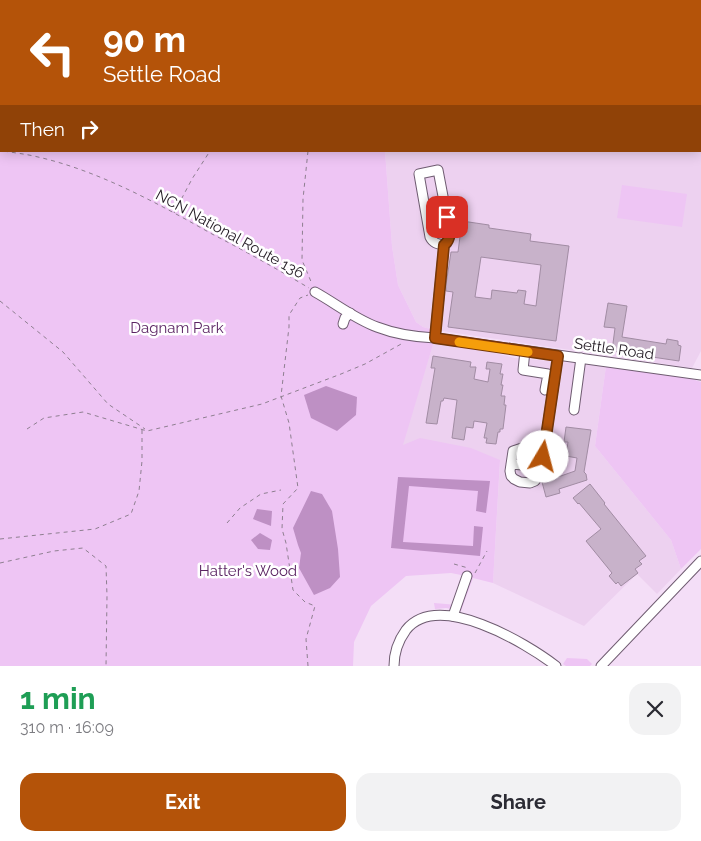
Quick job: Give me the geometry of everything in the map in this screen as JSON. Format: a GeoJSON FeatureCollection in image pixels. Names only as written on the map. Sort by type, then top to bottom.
{"type":"FeatureCollection","features":[{"type":"Feature","properties":{"kind":"street"},"geometry":{"type":"LineString","coordinates":[[435,338],[444,245],[450,233],[438,170],[420,174],[430,237],[432,242],[444,245]]}},
{"type":"Feature","properties":{"kind":"street","name":"Settle Road"},"geometry":{"type":"LineString","coordinates":[[315,292],[376,327],[414,337],[435,338],[558,356],[700,372]]}},
{"type":"Feature","properties":{"kind":"street"},"geometry":{"type":"LineString","coordinates":[[342,324],[350,313]]}},
{"type":"Feature","properties":{"kind":"street"},"geometry":{"type":"LineString","coordinates":[[525,351],[523,370],[548,374],[546,390]]}},
{"type":"Feature","properties":{"kind":"street"},"geometry":{"type":"LineString","coordinates":[[511,464],[534,466],[537,449],[522,448],[513,451],[511,464],[510,471],[511,476],[520,482],[530,483],[538,477],[543,457],[558,356]]}},
{"type":"Feature","properties":{"kind":"street"},"geometry":{"type":"LineString","coordinates":[[574,410],[581,358]]}},
{"type":"Feature","properties":{"kind":"street"},"geometry":{"type":"LineString","coordinates":[[601,666],[701,561]]}},
{"type":"Feature","properties":{"kind":"street"},"geometry":{"type":"LineString","coordinates":[[454,616],[470,577]]}},
{"type":"Feature","properties":{"kind":"street"},"geometry":{"type":"LineString","coordinates":[[394,666],[394,657],[398,644],[410,626],[429,616],[438,615],[454,616],[497,631],[534,651],[556,666]]}},
{"type":"Feature","properties":{"kind":"path","name":"NCN National Route 136"},"geometry":{"type":"LineString","coordinates":[[8,152],[38,157],[80,170],[123,188],[267,263],[315,292]]}},
{"type":"Feature","properties":{"kind":"path"},"geometry":{"type":"LineString","coordinates":[[174,213],[209,152]]}},
{"type":"Feature","properties":{"kind":"path"},"geometry":{"type":"LineString","coordinates":[[308,152],[303,200],[302,260],[315,292]]}},
{"type":"Feature","properties":{"kind":"path","name":"NCN National Route 136"},"geometry":{"type":"LineString","coordinates":[[308,666],[306,639],[315,606],[305,602],[293,590],[282,529],[283,504],[298,488],[289,422],[281,396],[289,316],[300,298],[315,292]]}},
{"type":"Feature","properties":{"kind":"path"},"geometry":{"type":"LineString","coordinates":[[0,301],[63,352],[108,404],[147,431]]}},
{"type":"Feature","properties":{"kind":"path"},"geometry":{"type":"LineString","coordinates":[[28,430],[44,418],[83,412],[147,431],[262,404],[365,364],[414,337]]}},
{"type":"Feature","properties":{"kind":"path"},"geometry":{"type":"LineString","coordinates":[[0,539],[95,529],[132,514],[139,491],[142,461],[142,429]]}},
{"type":"Feature","properties":{"kind":"path"},"geometry":{"type":"LineString","coordinates":[[227,523],[240,508],[261,494],[282,490]]}},
{"type":"Feature","properties":{"kind":"path"},"geometry":{"type":"LineString","coordinates":[[0,563],[54,551],[83,548],[106,566],[106,666]]}},
{"type":"Feature","properties":{"kind":"path"},"geometry":{"type":"LineString","coordinates":[[470,577],[488,551]]}},
{"type":"Feature","properties":{"kind":"shaded area"},"geometry":{"type":"Polygon","coordinates":[[[385,152],[701,152],[701,351],[692,368],[423,327],[416,322],[398,285],[392,246],[385,152]]]}},
{"type":"Feature","properties":{"kind":"shaded area"},"geometry":{"type":"Polygon","coordinates":[[[435,338],[515,358],[606,366],[595,446],[671,540],[681,569],[657,594],[637,574],[584,626],[493,583],[500,461],[398,462],[435,338]]]}},
{"type":"Feature","properties":{"kind":"shaded area"},"geometry":{"type":"Polygon","coordinates":[[[326,386],[357,397],[356,415],[337,431],[311,418],[304,395],[326,386]]]}},
{"type":"Feature","properties":{"kind":"shaded area"},"geometry":{"type":"Polygon","coordinates":[[[398,477],[490,481],[486,513],[476,511],[478,491],[409,486],[403,542],[473,546],[474,526],[483,527],[480,556],[391,548],[398,477]]]}},
{"type":"Feature","properties":{"kind":"shaded area"},"geometry":{"type":"Polygon","coordinates":[[[311,491],[322,494],[332,511],[340,577],[330,588],[314,595],[299,568],[301,553],[293,528],[311,491]]]}},
{"type":"Feature","properties":{"kind":"shaded area"},"geometry":{"type":"Polygon","coordinates":[[[257,509],[272,511],[271,526],[253,519],[257,509]]]}},
{"type":"Feature","properties":{"kind":"shaded area"},"geometry":{"type":"Polygon","coordinates":[[[260,533],[272,540],[270,550],[258,549],[251,540],[260,533]]]}},
{"type":"Feature","properties":{"kind":"green space","name":"Dagnam Park"},"geometry":{"type":"Polygon","coordinates":[[[0,152],[385,152],[392,246],[398,285],[416,322],[423,327],[435,330],[435,338],[403,445],[420,438],[471,448],[500,460],[493,583],[473,578],[461,611],[446,608],[435,609],[434,603],[458,605],[466,576],[451,573],[406,576],[371,606],[354,642],[353,666],[0,666],[0,152]]]}},
{"type":"Feature","properties":{"kind":"green space"},"geometry":{"type":"Polygon","coordinates":[[[622,185],[687,194],[682,227],[617,218],[622,185]]]}},
{"type":"Feature","properties":{"kind":"green space"},"geometry":{"type":"Polygon","coordinates":[[[606,366],[701,382],[701,549],[681,569],[671,540],[595,446],[606,366]]]}},
{"type":"Feature","properties":{"kind":"green space"},"geometry":{"type":"Polygon","coordinates":[[[567,658],[587,659],[592,664],[590,666],[566,666],[563,664],[567,658]]]}},
{"type":"Feature","properties":{"kind":"building"},"geometry":{"type":"Polygon","coordinates":[[[462,221],[489,225],[489,228],[531,234],[530,241],[569,246],[556,341],[448,327],[453,292],[446,291],[446,285],[451,252],[458,252],[462,221]],[[481,257],[475,297],[491,299],[492,290],[517,293],[518,290],[526,291],[524,304],[536,306],[541,265],[481,257]]]}},
{"type":"Feature","properties":{"kind":"building"},"geometry":{"type":"Polygon","coordinates":[[[608,303],[627,306],[622,337],[666,344],[667,339],[678,341],[678,345],[681,346],[679,361],[612,351],[615,328],[604,327],[608,303]]]}},
{"type":"Feature","properties":{"kind":"building"},"geometry":{"type":"Polygon","coordinates":[[[433,356],[471,362],[470,367],[476,367],[474,379],[488,382],[490,369],[486,369],[487,362],[502,364],[500,374],[503,374],[501,396],[505,396],[504,405],[506,405],[503,429],[500,429],[500,432],[498,432],[496,444],[486,443],[487,438],[484,438],[487,423],[474,421],[473,428],[466,427],[464,440],[452,438],[457,400],[444,398],[441,401],[437,424],[426,423],[435,368],[431,368],[433,356]]]}},
{"type":"Feature","properties":{"kind":"building"},"geometry":{"type":"Polygon","coordinates":[[[566,427],[591,430],[584,472],[587,480],[559,489],[560,493],[546,497],[542,482],[543,478],[557,474],[558,477],[575,471],[577,458],[566,456],[568,442],[564,442],[566,427]]]}},
{"type":"Feature","properties":{"kind":"building"},"geometry":{"type":"Polygon","coordinates":[[[590,484],[646,556],[639,561],[642,564],[635,569],[638,573],[621,586],[618,582],[616,584],[609,576],[612,573],[586,541],[601,529],[573,498],[590,484]]]}},
{"type":"Feature","properties":{"kind":"slow traffic"},"geometry":{"type":"LineString","coordinates":[[459,342],[528,352]]}},
{"type":"Feature","properties":{"kind":"route"},"geometry":{"type":"LineString","coordinates":[[447,217],[450,238],[444,245],[435,338],[558,356],[543,457]]}},
{"type":"Feature","properties":{"kind":"park label","name":"Hatter's Wood"},"geometry":{"type":"Point","coordinates":[248,571]}}]}
